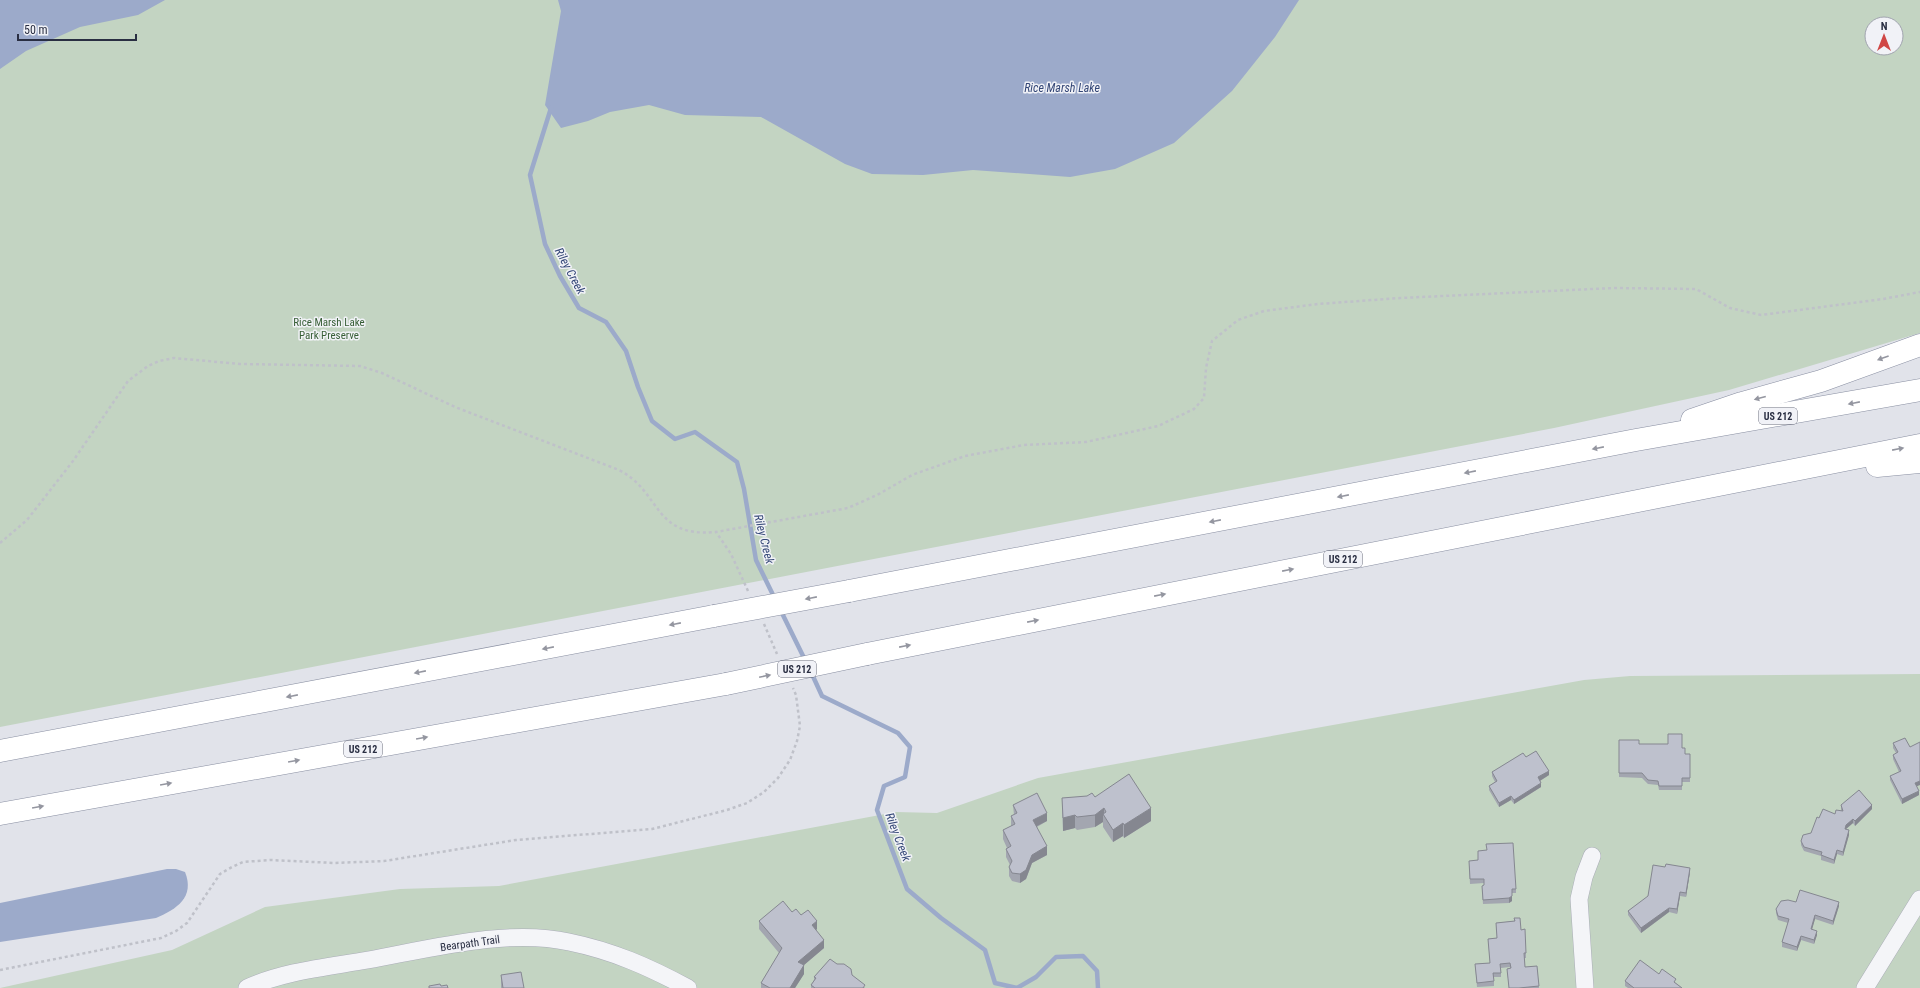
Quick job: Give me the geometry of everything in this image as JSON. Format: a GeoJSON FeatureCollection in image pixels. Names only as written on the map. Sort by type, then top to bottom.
{"type":"FeatureCollection","features":[{"type":"Feature","properties":{"kind":"highway"},"geometry":{"type":"LineString","coordinates":[[1636,440],[1742,403],[1821,381],[1920,345]]}},
{"type":"Feature","properties":{"kind":"highway","name":"US 212"},"geometry":{"type":"LineString","coordinates":[[0,751],[849,591],[1636,440],[1920,390]]}},
{"type":"Feature","properties":{"kind":"highway","name":"US 212"},"geometry":{"type":"LineString","coordinates":[[0,814],[726,684],[867,654],[1818,464],[1920,445]]}},
{"type":"Feature","properties":{"kind":"highway"},"geometry":{"type":"LineString","coordinates":[[1818,464],[1876,466],[1920,462]]}},
{"type":"Feature","properties":{"kind":"street"},"geometry":{"type":"LineString","coordinates":[[1585,988],[1579,921],[1579,899],[1584,877],[1592,856]]}},
{"type":"Feature","properties":{"kind":"street"},"geometry":{"type":"LineString","coordinates":[[1864,988],[1920,900]]}},
{"type":"Feature","properties":{"kind":"street","name":"Bearpath Trail"},"geometry":{"type":"LineString","coordinates":[[247,988],[261,982],[290,974],[389,956],[491,938],[529,937],[569,941],[606,951],[645,965],[688,988]]}},
{"type":"Feature","properties":{"kind":"path"},"geometry":{"type":"LineString","coordinates":[[0,543],[27,520],[74,461],[115,397],[128,381],[148,366],[159,361],[174,358],[240,364],[360,366],[382,373],[455,407],[620,470],[630,476],[661,513],[681,530],[690,532],[716,532],[848,508],[879,494],[912,475],[965,456],[1024,445],[1086,442],[1158,426],[1194,409],[1204,398],[1206,368],[1212,341],[1238,320],[1264,311],[1318,304],[1400,298],[1614,288],[1696,289],[1730,308],[1761,315],[1883,299],[1920,292]]}},
{"type":"Feature","properties":{"kind":"path"},"geometry":{"type":"LineString","coordinates":[[716,532],[731,554],[750,596]]}},
{"type":"Feature","properties":{"kind":"path"},"geometry":{"type":"LineString","coordinates":[[760,617],[780,659]]}},
{"type":"Feature","properties":{"kind":"path"},"geometry":{"type":"LineString","coordinates":[[0,970],[166,936],[176,931],[187,922],[220,874],[243,862],[270,860],[335,863],[384,861],[516,840],[652,829],[727,810],[747,803],[769,787],[778,778],[790,760],[797,741],[800,726],[796,695],[793,688]]}},
{"type":"Feature","properties":{"kind":"green space","name":"Rice Marsh Lake Park Preserve"},"geometry":{"type":"Polygon","coordinates":[[[0,0],[1920,0],[1920,333],[1729,390],[1554,428],[0,727],[0,0]]]}},
{"type":"Feature","properties":{"kind":"green space"},"geometry":{"type":"Polygon","coordinates":[[[1920,674],[1920,988],[0,988],[172,950],[265,907],[400,889],[499,886],[896,812],[937,813],[1038,778],[1584,680],[1630,676],[1920,674]]]}},
{"type":"Feature","properties":{"kind":"water"},"geometry":{"type":"Polygon","coordinates":[[[0,0],[165,0],[138,15],[80,27],[26,51],[0,69],[0,0]]]}},
{"type":"Feature","properties":{"kind":"water","name":"Rice Marsh Lake"},"geometry":{"type":"Polygon","coordinates":[[[558,0],[1299,0],[1275,37],[1232,91],[1174,143],[1115,169],[1070,177],[973,170],[923,175],[872,174],[845,164],[761,117],[685,115],[649,105],[610,112],[588,121],[561,128],[545,105],[561,11],[558,0]]]}},
{"type":"Feature","properties":{"kind":"water"},"geometry":{"type":"Polygon","coordinates":[[[167,869],[176,869],[185,872],[188,888],[186,895],[177,906],[171,911],[156,918],[0,942],[0,903],[167,869]]]}},
{"type":"Feature","properties":{"kind":"building"},"geometry":{"type":"Polygon","coordinates":[[[1668,734],[1682,734],[1682,748],[1685,748],[1685,754],[1690,754],[1690,778],[1682,778],[1682,786],[1659,786],[1658,781],[1648,780],[1642,773],[1619,773],[1619,740],[1639,740],[1639,744],[1668,744],[1668,734]]]}},
{"type":"Feature","properties":{"kind":"building"},"geometry":{"type":"Polygon","coordinates":[[[1905,738],[1910,747],[1920,742],[1920,781],[1915,783],[1919,791],[1902,799],[1890,776],[1901,771],[1893,755],[1898,752],[1893,743],[1905,738]]]}},
{"type":"Feature","properties":{"kind":"building"},"geometry":{"type":"Polygon","coordinates":[[[1536,751],[1549,771],[1538,777],[1541,783],[1514,800],[1511,796],[1499,803],[1489,786],[1497,781],[1492,772],[1523,753],[1526,757],[1536,751]]]}},
{"type":"Feature","properties":{"kind":"building"},"geometry":{"type":"Polygon","coordinates":[[[1129,774],[1151,808],[1113,830],[1103,814],[1106,812],[1104,808],[1095,815],[1077,817],[1075,815],[1063,818],[1062,798],[1087,796],[1092,793],[1095,797],[1129,774]]]}},
{"type":"Feature","properties":{"kind":"building"},"geometry":{"type":"Polygon","coordinates":[[[1859,790],[1872,805],[1855,821],[1853,819],[1846,825],[1845,829],[1849,830],[1843,852],[1837,850],[1834,860],[1821,855],[1822,852],[1804,847],[1801,841],[1803,835],[1811,833],[1817,817],[1819,818],[1823,809],[1835,814],[1836,810],[1843,811],[1841,805],[1859,790]]]}},
{"type":"Feature","properties":{"kind":"building"},"geometry":{"type":"Polygon","coordinates":[[[1037,793],[1047,813],[1033,820],[1047,846],[1032,855],[1026,870],[1020,874],[1012,873],[1009,867],[1012,861],[1006,849],[1011,846],[1003,830],[1015,824],[1011,816],[1017,813],[1013,805],[1037,793]]]}},
{"type":"Feature","properties":{"kind":"building"},"geometry":{"type":"Polygon","coordinates":[[[1513,843],[1516,889],[1512,889],[1512,896],[1509,898],[1483,900],[1482,886],[1484,885],[1484,879],[1470,879],[1469,861],[1478,860],[1478,851],[1487,850],[1486,844],[1513,843]]]}},
{"type":"Feature","properties":{"kind":"building"},"geometry":{"type":"Polygon","coordinates":[[[1666,864],[1690,868],[1686,893],[1680,892],[1677,909],[1669,908],[1641,928],[1628,911],[1648,896],[1653,865],[1665,867],[1666,864]]]}},
{"type":"Feature","properties":{"kind":"building"},"geometry":{"type":"Polygon","coordinates":[[[1800,890],[1839,902],[1833,921],[1815,915],[1811,929],[1817,931],[1814,940],[1801,936],[1797,947],[1782,942],[1789,919],[1778,916],[1776,909],[1781,901],[1788,900],[1796,902],[1800,890]]]}},
{"type":"Feature","properties":{"kind":"building"},"geometry":{"type":"Polygon","coordinates":[[[783,901],[792,912],[796,909],[801,915],[808,910],[817,921],[812,925],[824,940],[798,962],[804,965],[790,988],[770,988],[761,983],[782,948],[759,921],[783,901]]]}},
{"type":"Feature","properties":{"kind":"building"},"geometry":{"type":"Polygon","coordinates":[[[1514,918],[1520,918],[1521,930],[1525,929],[1525,967],[1537,966],[1539,986],[1509,988],[1507,969],[1511,968],[1510,963],[1500,964],[1501,973],[1493,973],[1494,981],[1477,983],[1475,964],[1490,963],[1488,939],[1497,938],[1496,923],[1515,921],[1514,918]]]}},
{"type":"Feature","properties":{"kind":"building"},"geometry":{"type":"Polygon","coordinates":[[[830,959],[837,964],[844,964],[851,969],[852,975],[865,985],[863,988],[815,988],[811,985],[816,978],[814,977],[830,959]]]}},
{"type":"Feature","properties":{"kind":"building"},"geometry":{"type":"Polygon","coordinates":[[[1640,960],[1659,974],[1662,969],[1676,979],[1674,982],[1682,988],[1634,988],[1625,981],[1640,960]]]}},
{"type":"Feature","properties":{"kind":"building"},"geometry":{"type":"Polygon","coordinates":[[[521,972],[524,988],[503,988],[501,975],[521,972]]]}},
{"type":"Feature","properties":{"kind":"building"},"geometry":{"type":"Polygon","coordinates":[[[440,984],[441,986],[447,985],[448,988],[429,988],[429,986],[440,984]]]}},
{"type":"Feature","properties":{"kind":"waterway","name":"Riley Creek"},"geometry":{"type":"LineString","coordinates":[[551,108],[530,175],[545,244],[560,276],[579,308],[606,322],[626,351],[638,387],[652,421],[675,439],[695,432],[737,462],[744,489],[756,560],[775,599]]}},
{"type":"Feature","properties":{"kind":"waterway","name":"Riley Creek"},"geometry":{"type":"LineString","coordinates":[[780,609],[806,662]]}},
{"type":"Feature","properties":{"kind":"waterway","name":"Riley Creek"},"geometry":{"type":"LineString","coordinates":[[811,672],[822,696],[898,733],[910,747],[905,777],[884,786],[877,810],[907,889],[941,918],[985,950],[995,983],[1017,988],[1036,977],[1056,957],[1083,956],[1097,971],[1098,988]]}}]}
